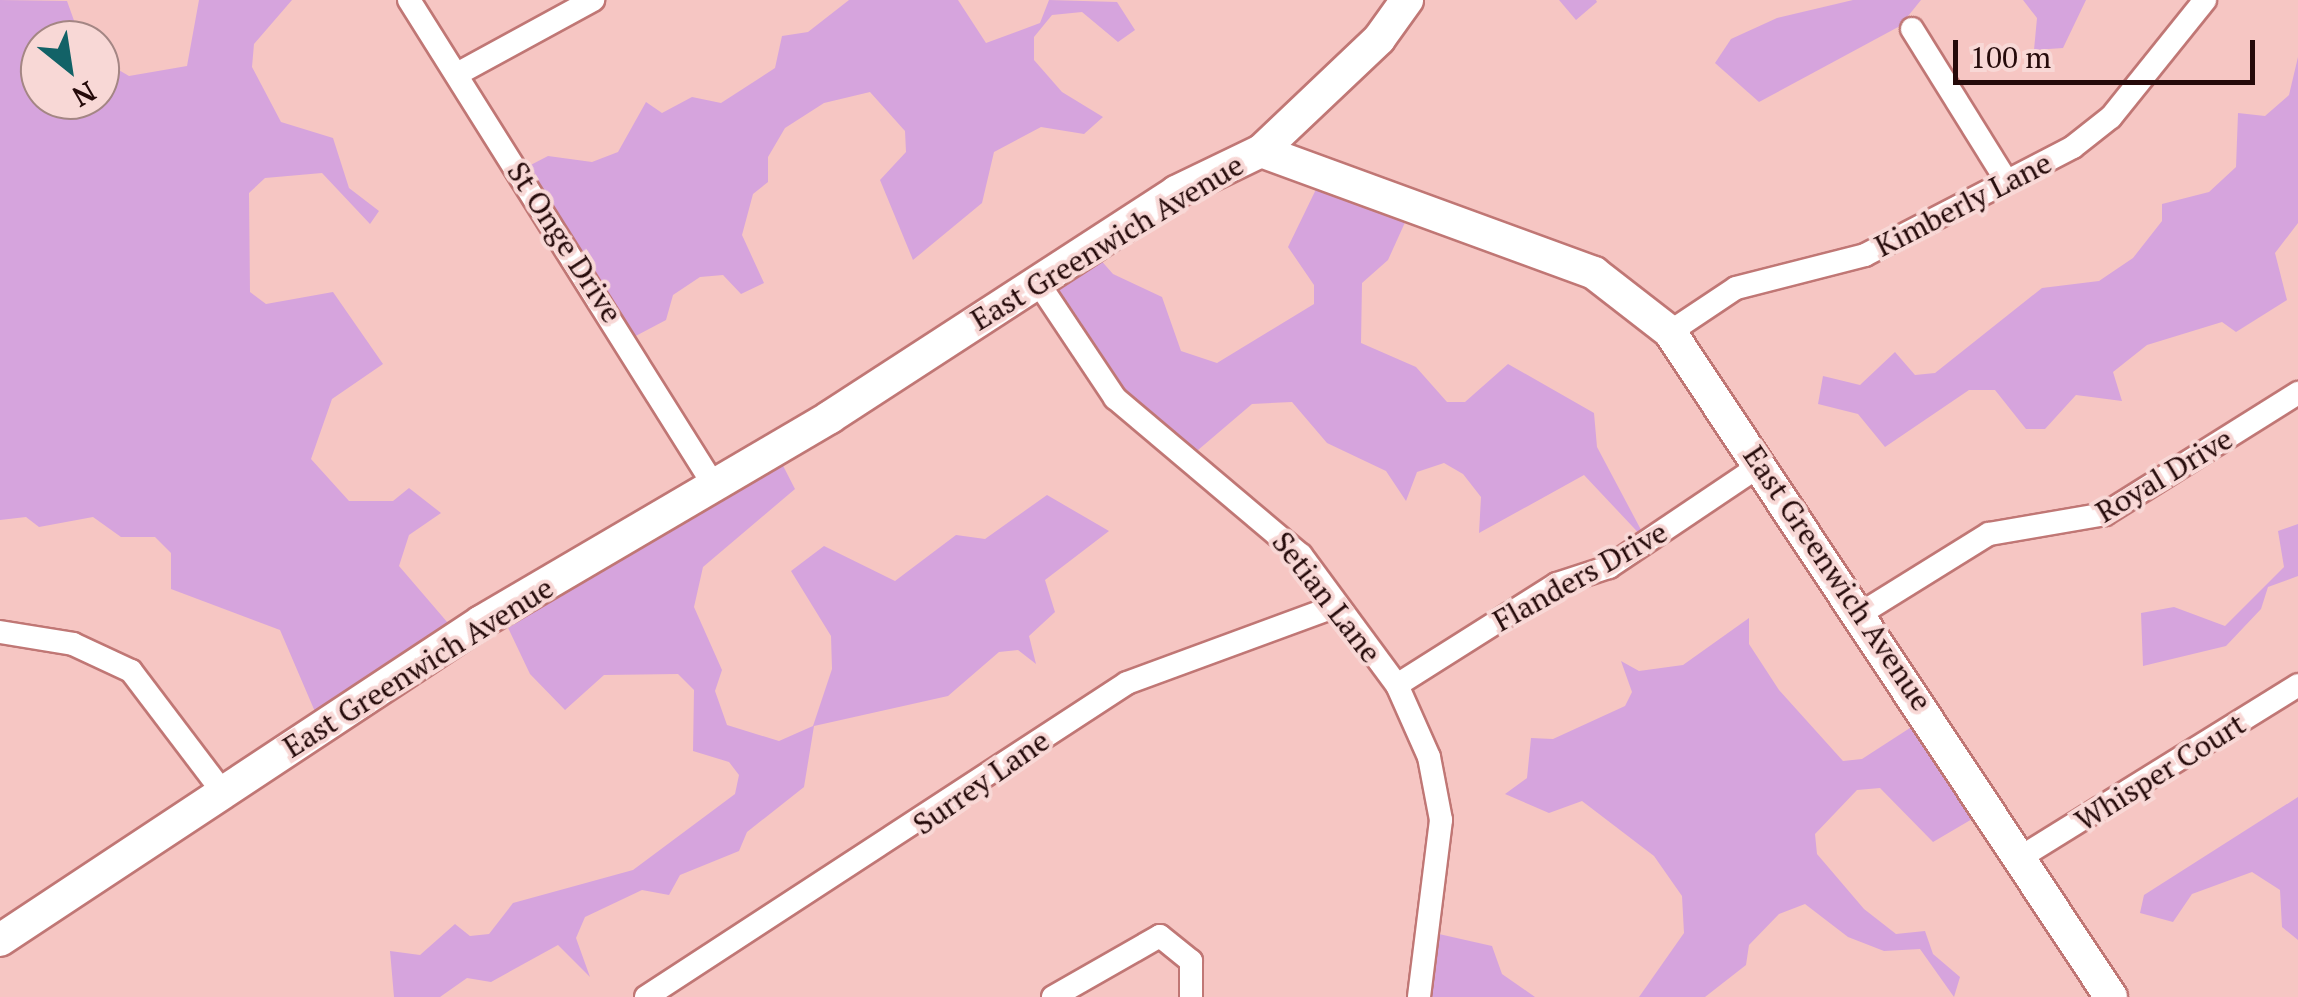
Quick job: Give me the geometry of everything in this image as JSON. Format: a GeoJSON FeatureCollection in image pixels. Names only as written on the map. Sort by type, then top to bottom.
{"type":"FeatureCollection","features":[{"type":"Feature","properties":{"kind":"street","name":"St Onge Drive"},"geometry":{"type":"LineString","coordinates":[[409,0],[459,73],[715,487]]}},
{"type":"Feature","properties":{"kind":"street"},"geometry":{"type":"LineString","coordinates":[[459,73],[593,0]]}},
{"type":"Feature","properties":{"kind":"street"},"geometry":{"type":"LineString","coordinates":[[1260,151],[1380,38],[1407,0]]}},
{"type":"Feature","properties":{"kind":"street","name":"Kimberly Lane"},"geometry":{"type":"LineString","coordinates":[[1670,332],[1736,288],[1865,255],[2095,132],[2205,0]]}},
{"type":"Feature","properties":{"kind":"street"},"geometry":{"type":"LineString","coordinates":[[1912,29],[2006,180]]}},
{"type":"Feature","properties":{"kind":"street","name":"East Greenwich Avenue"},"geometry":{"type":"LineString","coordinates":[[0,940],[482,622],[715,487],[1037,282],[1260,151],[1594,273],[1670,332],[1863,612],[2111,997]]}},
{"type":"Feature","properties":{"kind":"street","name":"Setian Lane"},"geometry":{"type":"LineString","coordinates":[[1037,282],[1116,398],[1260,514],[1396,685],[1429,758],[1441,820],[1419,997]]}},
{"type":"Feature","properties":{"kind":"street","name":"Royal Drive"},"geometry":{"type":"LineString","coordinates":[[1863,612],[1971,542],[2106,514],[2298,393]]}},
{"type":"Feature","properties":{"kind":"street","name":"Flanders Drive"},"geometry":{"type":"LineString","coordinates":[[1396,685],[1557,584],[1609,567],[1762,464]]}},
{"type":"Feature","properties":{"kind":"street","name":"Surrey Lane"},"geometry":{"type":"LineString","coordinates":[[646,997],[1127,683],[1334,607]]}},
{"type":"Feature","properties":{"kind":"street"},"geometry":{"type":"LineString","coordinates":[[0,632],[73,644],[130,670],[222,791]]}},
{"type":"Feature","properties":{"kind":"street","name":"Whisper Court"},"geometry":{"type":"LineString","coordinates":[[2020,857],[2298,685]]}},
{"type":"Feature","properties":{"kind":"street"},"geometry":{"type":"LineString","coordinates":[[1054,997],[1160,936],[1191,961],[1191,997]]}},
{"type":"Feature","properties":{"kind":"shaded area"},"geometry":{"type":"Polygon","coordinates":[[[0,0],[67,1],[74,20],[20,20],[20,120],[120,120],[120,71],[129,76],[187,66],[199,0],[292,0],[254,44],[252,67],[281,122],[333,138],[349,188],[379,211],[370,224],[322,173],[265,178],[249,193],[250,292],[266,304],[333,292],[383,364],[332,399],[311,459],[349,501],[393,501],[409,488],[441,513],[409,535],[399,566],[460,637],[319,721],[280,630],[171,589],[171,553],[155,537],[121,537],[93,517],[39,527],[26,517],[0,520],[0,0]]]}},
{"type":"Feature","properties":{"kind":"shaded area"},"geometry":{"type":"Polygon","coordinates":[[[849,0],[958,0],[986,43],[1040,23],[1049,0],[1117,2],[1135,30],[1118,42],[1082,12],[1052,15],[1034,37],[1034,60],[1062,92],[1103,117],[1084,134],[1041,127],[994,152],[982,203],[913,260],[880,180],[906,152],[905,131],[870,92],[824,103],[785,128],[768,157],[768,182],[753,194],[742,235],[764,283],[741,294],[723,275],[700,277],[673,295],[666,320],[630,339],[521,170],[548,156],[592,162],[618,152],[646,102],[662,113],[692,97],[721,103],[775,68],[782,36],[808,32],[849,0]]]}},
{"type":"Feature","properties":{"kind":"shaded area"},"geometry":{"type":"Polygon","coordinates":[[[1559,0],[1596,0],[1597,2],[1576,20],[1559,0]]]}},
{"type":"Feature","properties":{"kind":"shaded area"},"geometry":{"type":"Polygon","coordinates":[[[1853,0],[1921,0],[1900,26],[1759,102],[1715,63],[1731,39],[1777,18],[1853,0]]]}},
{"type":"Feature","properties":{"kind":"shaded area"},"geometry":{"type":"Polygon","coordinates":[[[2023,0],[2086,0],[2063,48],[2034,50],[2037,18],[2023,0]]]}},
{"type":"Feature","properties":{"kind":"shaded area"},"geometry":{"type":"Polygon","coordinates":[[[2298,57],[2298,223],[2275,253],[2287,300],[2236,332],[2222,322],[2147,345],[2113,372],[2122,401],[2076,395],[2045,429],[2026,429],[1995,390],[1969,390],[1885,447],[1858,414],[1818,404],[1823,376],[1860,385],[1895,352],[1915,375],[1935,373],[2042,288],[2099,281],[2133,258],[2162,221],[2162,204],[2209,192],[2236,167],[2238,113],[2265,116],[2289,95],[2298,57]]]}},
{"type":"Feature","properties":{"kind":"shaded area"},"geometry":{"type":"Polygon","coordinates":[[[1322,177],[1412,207],[1388,260],[1362,283],[1361,343],[1416,367],[1447,402],[1465,402],[1508,364],[1594,413],[1597,447],[1648,543],[1584,475],[1479,533],[1481,497],[1463,474],[1444,463],[1417,472],[1406,501],[1386,471],[1327,443],[1292,402],[1252,404],[1191,456],[1120,401],[1041,288],[1091,249],[1113,274],[1162,297],[1181,351],[1217,363],[1314,304],[1314,285],[1288,247],[1322,177]]]}},
{"type":"Feature","properties":{"kind":"shaded area"},"geometry":{"type":"Polygon","coordinates":[[[777,454],[795,489],[703,567],[694,607],[722,670],[715,691],[727,725],[779,741],[813,726],[832,669],[831,636],[791,571],[824,546],[895,581],[956,535],[985,539],[1047,495],[1109,531],[1045,580],[1055,612],[1029,636],[1036,664],[1018,650],[999,652],[948,696],[814,726],[804,787],[747,832],[739,851],[680,875],[669,895],[642,890],[585,917],[576,938],[590,977],[558,945],[491,982],[467,978],[440,997],[394,997],[390,951],[420,955],[455,924],[470,936],[489,934],[513,903],[633,870],[735,794],[739,775],[729,762],[693,751],[694,690],[678,674],[604,675],[565,710],[530,674],[501,613],[777,454]]]}},
{"type":"Feature","properties":{"kind":"shaded area"},"geometry":{"type":"Polygon","coordinates":[[[2298,524],[2298,576],[2268,587],[2261,609],[2226,646],[2143,666],[2141,613],[2174,607],[2225,626],[2284,567],[2278,531],[2298,524]]]}},
{"type":"Feature","properties":{"kind":"shaded area"},"geometry":{"type":"Polygon","coordinates":[[[1749,618],[1749,644],[1779,690],[1843,761],[1862,759],[1930,715],[1979,815],[1933,842],[1880,788],[1857,790],[1815,834],[1817,854],[1864,909],[1896,934],[1925,931],[1933,954],[1960,977],[1954,997],[1920,949],[1884,951],[1848,937],[1805,904],[1779,914],[1749,945],[1746,965],[1705,997],[1639,997],[1684,933],[1682,896],[1654,856],[1582,801],[1549,813],[1505,794],[1527,778],[1531,738],[1553,739],[1625,706],[1632,692],[1621,661],[1639,671],[1683,665],[1749,618]]]}},
{"type":"Feature","properties":{"kind":"shaded area"},"geometry":{"type":"Polygon","coordinates":[[[2298,797],[2298,940],[2282,927],[2280,890],[2252,872],[2192,894],[2173,922],[2140,913],[2144,895],[2298,797]]]}},
{"type":"Feature","properties":{"kind":"shaded area"},"geometry":{"type":"Polygon","coordinates":[[[1430,932],[1492,946],[1502,974],[1535,997],[1421,997],[1430,932]]]}}]}
